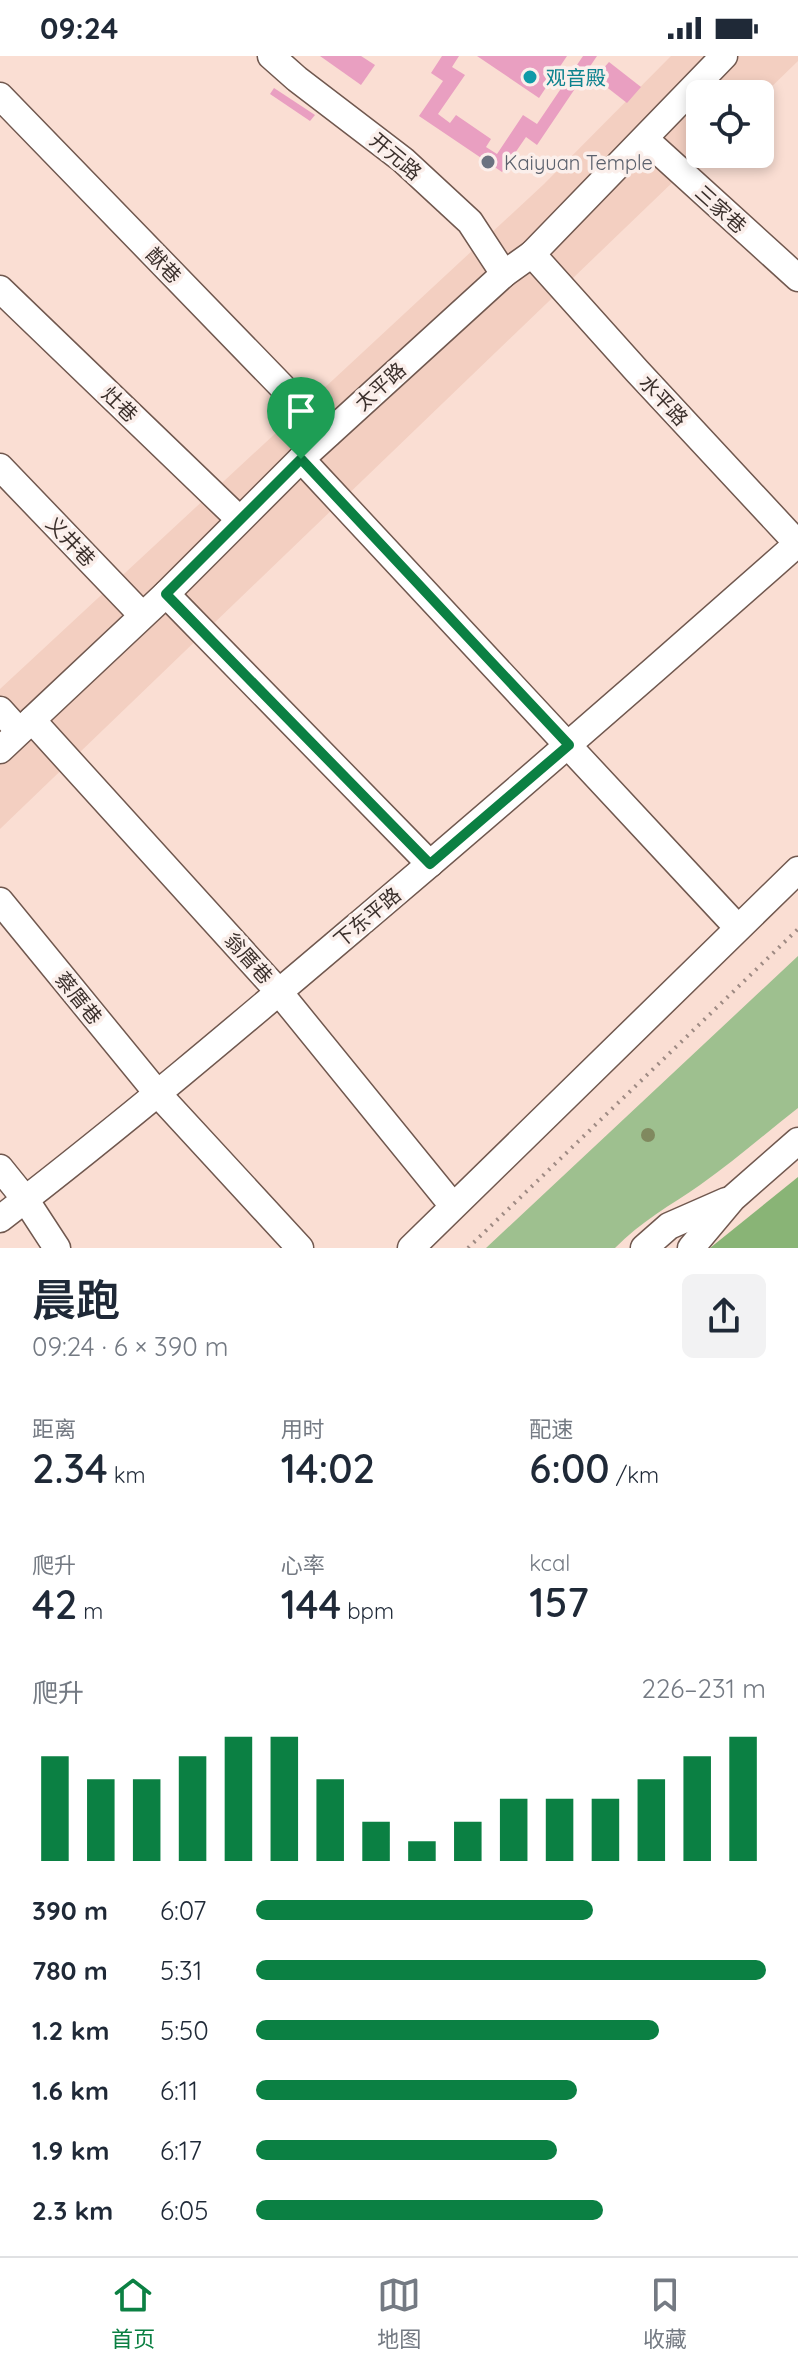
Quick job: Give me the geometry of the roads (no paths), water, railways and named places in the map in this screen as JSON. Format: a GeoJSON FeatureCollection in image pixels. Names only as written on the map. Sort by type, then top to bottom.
{"type":"FeatureCollection","features":[{"type":"Feature","properties":{"kind":"street","name":"开元路"},"geometry":{"type":"LineString","coordinates":[[271,56],[403,160],[470,222],[504,274]]}},
{"type":"Feature","properties":{"kind":"street","name":"太平路"},"geometry":{"type":"LineString","coordinates":[[0,750],[166,594],[301,459],[504,274],[532,254],[724,56]]}},
{"type":"Feature","properties":{"kind":"street","name":"猷巷"},"geometry":{"type":"LineString","coordinates":[[0,96],[328,434]]}},
{"type":"Feature","properties":{"kind":"street","name":"三家巷"},"geometry":{"type":"LineString","coordinates":[[645,139],[798,278]]}},
{"type":"Feature","properties":{"kind":"street","name":"水平路"},"geometry":{"type":"LineString","coordinates":[[532,254],[798,543]]}},
{"type":"Feature","properties":{"kind":"street","name":"灶巷"},"geometry":{"type":"LineString","coordinates":[[0,289],[239,519]]}},
{"type":"Feature","properties":{"kind":"street"},"geometry":{"type":"LineString","coordinates":[[301,459],[738,928]]}},
{"type":"Feature","properties":{"kind":"street","name":"义井巷"},"geometry":{"type":"LineString","coordinates":[[0,467],[142,615]]}},
{"type":"Feature","properties":{"kind":"street","name":"下东平路"},"geometry":{"type":"LineString","coordinates":[[0,1219],[158,1094],[279,992],[569,745],[798,543]]}},
{"type":"Feature","properties":{"kind":"street"},"geometry":{"type":"LineString","coordinates":[[166,594],[430,864]]}},
{"type":"Feature","properties":{"kind":"street","name":"翁厝巷"},"geometry":{"type":"LineString","coordinates":[[0,710],[26,725],[279,992],[453,1206]]}},
{"type":"Feature","properties":{"kind":"street"},"geometry":{"type":"LineString","coordinates":[[411,1248],[798,870]]}},
{"type":"Feature","properties":{"kind":"street","name":"蔡厝巷"},"geometry":{"type":"LineString","coordinates":[[0,901],[158,1094],[300,1248]]}},
{"type":"Feature","properties":{"kind":"street"},"geometry":{"type":"LineString","coordinates":[[691,1248],[733,1198],[798,1141]]}},
{"type":"Feature","properties":{"kind":"street"},"geometry":{"type":"LineString","coordinates":[[0,1168],[57,1248]]}},
{"type":"Feature","properties":{"kind":"street"},"geometry":{"type":"LineString","coordinates":[[644,1248],[669,1226],[733,1198]]}},
{"type":"Feature","properties":{"kind":"place","name":"观音殿"},"geometry":{"type":"Point","coordinates":[530,77]}},
{"type":"Feature","properties":{"kind":"place","name":"Kaiyuan Temple"},"geometry":{"type":"Point","coordinates":[488,162]}}]}
